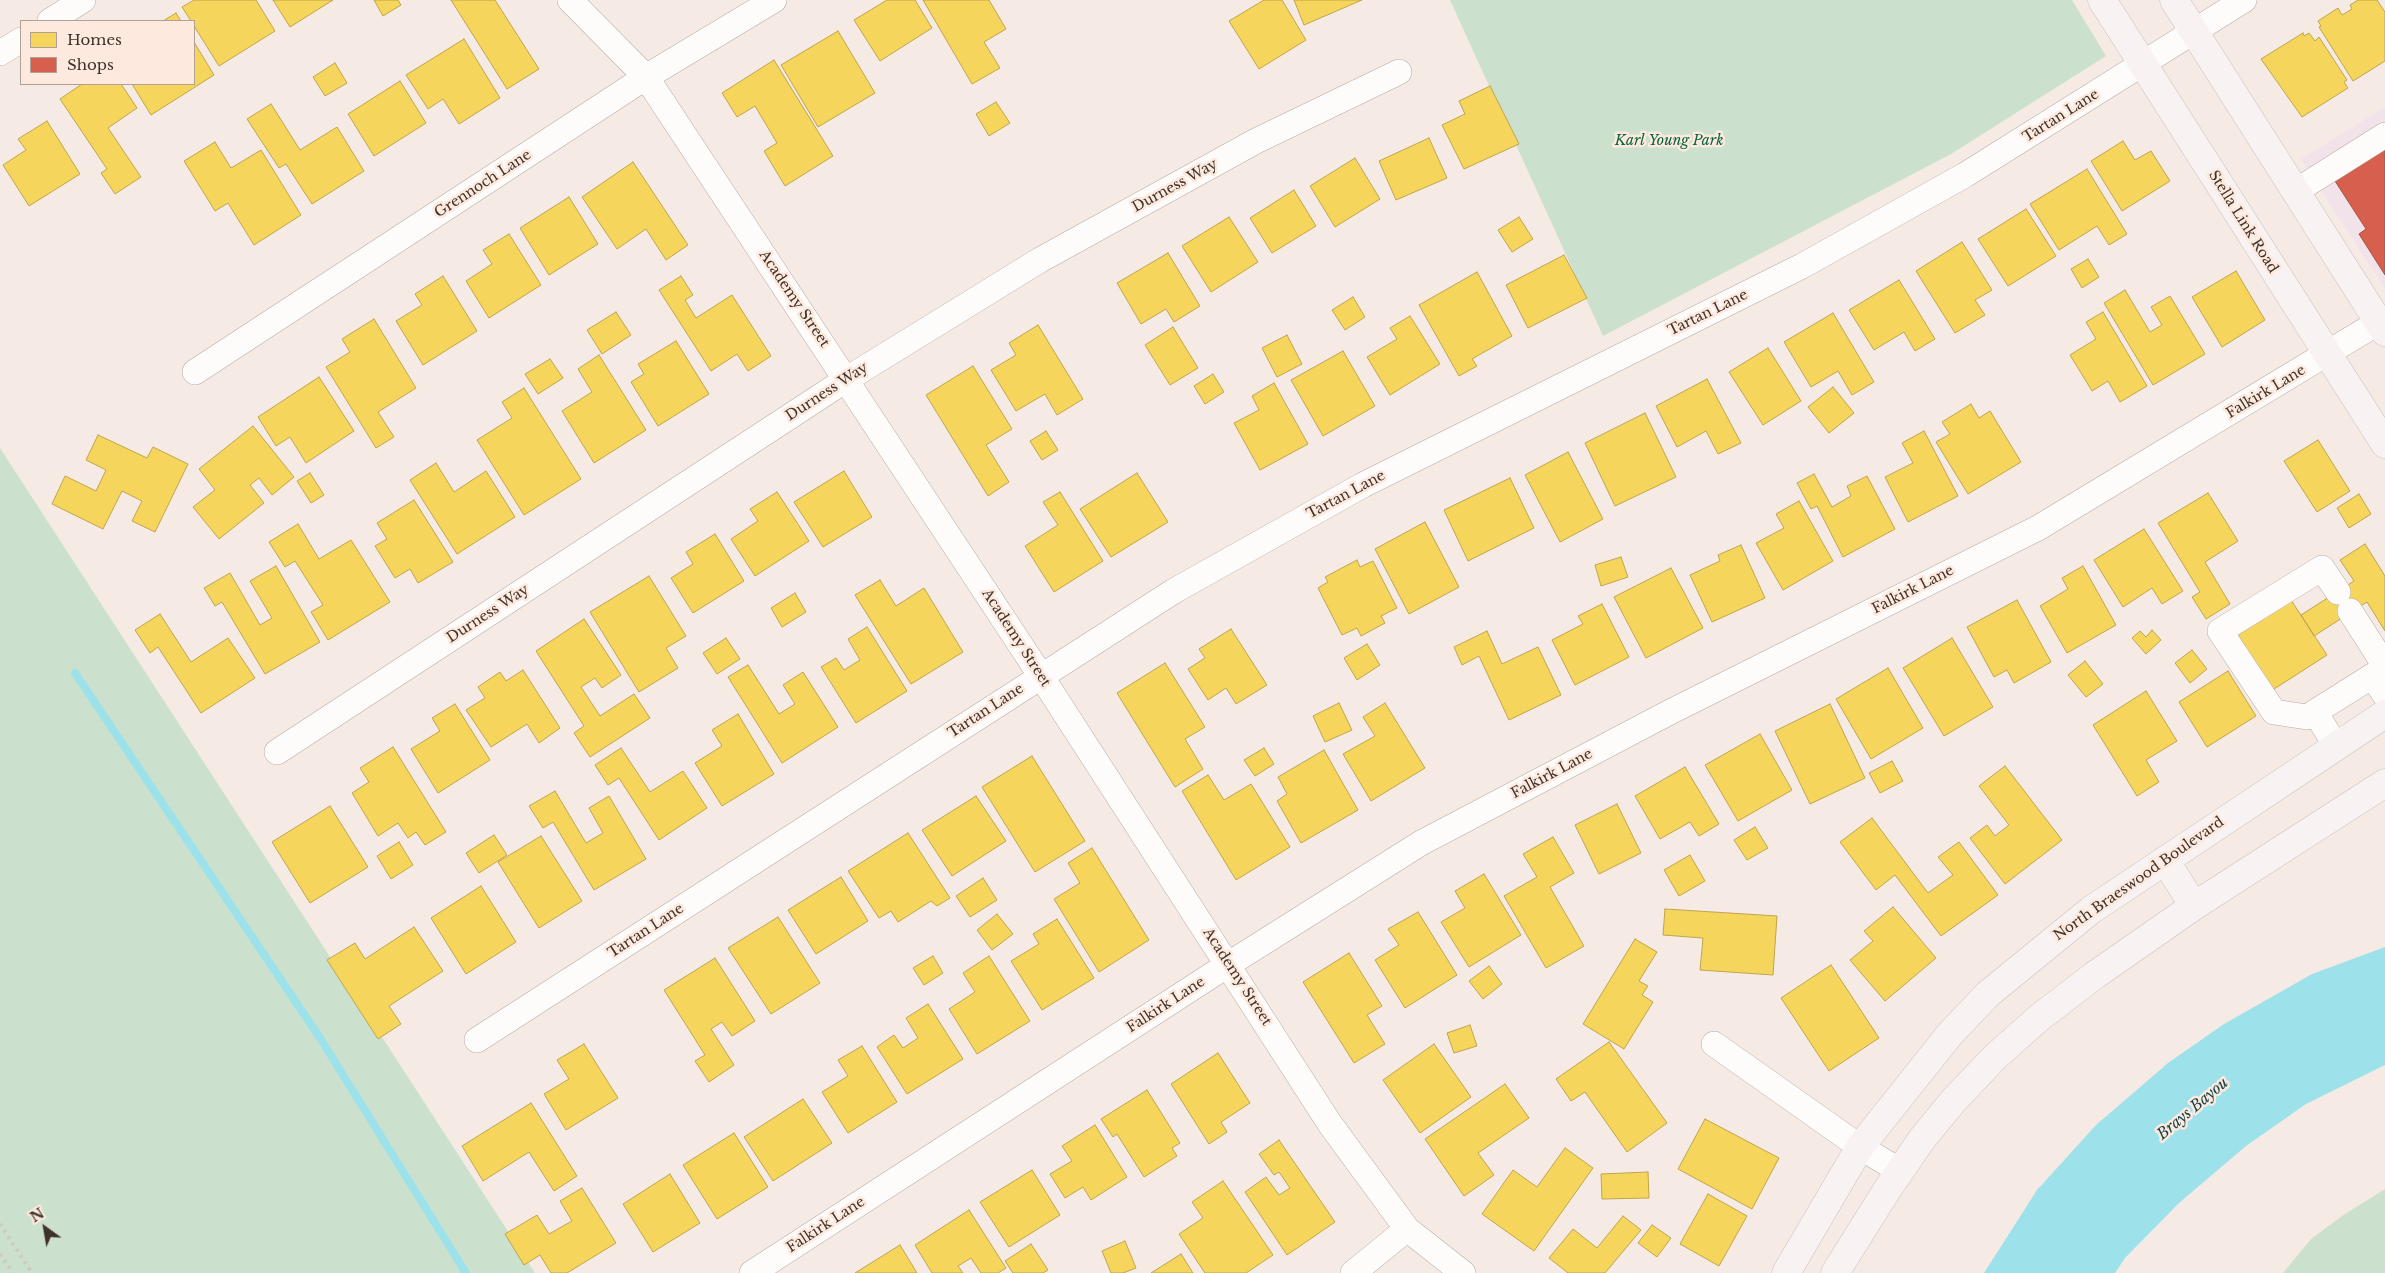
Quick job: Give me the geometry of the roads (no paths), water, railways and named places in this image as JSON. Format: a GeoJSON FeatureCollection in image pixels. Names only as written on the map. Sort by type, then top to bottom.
{"type":"FeatureCollection","features":[{"type":"Feature","properties":{"kind":"main road","name":"Stella Link Road"},"geometry":{"type":"LineString","coordinates":[[2102,0],[2385,444]]}},
{"type":"Feature","properties":{"kind":"main road"},"geometry":{"type":"LineString","coordinates":[[2174,0],[2382,327]]}},
{"type":"Feature","properties":{"kind":"main road","name":"North Braeswood Boulevard"},"geometry":{"type":"LineString","coordinates":[[1786,1273],[1860,1147],[1950,1034],[1988,994],[2091,910],[2385,714]]}},
{"type":"Feature","properties":{"kind":"main road"},"geometry":{"type":"LineString","coordinates":[[1836,1273],[1842,1259],[1922,1139],[1954,1100],[1995,1056],[2040,1016],[2095,975],[2194,906],[2385,783]]}},
{"type":"Feature","properties":{"kind":"main road"},"geometry":{"type":"LineString","coordinates":[[2165,860],[2194,906]]}},
{"type":"Feature","properties":{"kind":"street"},"geometry":{"type":"LineString","coordinates":[[52,20],[84,0]]}},
{"type":"Feature","properties":{"kind":"street","name":"Academy Street"},"geometry":{"type":"LineString","coordinates":[[570,0],[646,76],[847,379],[1229,964],[1330,1124],[1407,1229],[1463,1273]]}},
{"type":"Feature","properties":{"kind":"street","name":"Grennoch Lane"},"geometry":{"type":"LineString","coordinates":[[195,372],[646,76],[774,0]]}},
{"type":"Feature","properties":{"kind":"street","name":"Tartan Lane"},"geometry":{"type":"LineString","coordinates":[[477,1040],[1174,590],[1363,485],[1802,266],[1965,175],[2144,65],[2244,0]]}},
{"type":"Feature","properties":{"kind":"street"},"geometry":{"type":"LineString","coordinates":[[0,53],[20,41]]}},
{"type":"Feature","properties":{"kind":"street","name":"Durness Way"},"geometry":{"type":"LineString","coordinates":[[277,752],[847,379],[1040,260],[1256,141],[1399,72]]}},
{"type":"Feature","properties":{"kind":"street"},"geometry":{"type":"LineString","coordinates":[[2296,191],[2385,135]]}},
{"type":"Feature","properties":{"kind":"street","name":"Falkirk Lane"},"geometry":{"type":"LineString","coordinates":[[752,1273],[1229,964],[1421,843],[1672,711],[2038,528],[2327,355],[2382,327]]}},
{"type":"Feature","properties":{"kind":"street"},"geometry":{"type":"LineString","coordinates":[[2322,568],[2344,602],[2382,676],[2307,717],[2274,712],[2220,631],[2322,568]]}},
{"type":"Feature","properties":{"kind":"street"},"geometry":{"type":"LineString","coordinates":[[2315,712],[2336,746]]}},
{"type":"Feature","properties":{"kind":"street"},"geometry":{"type":"LineString","coordinates":[[1714,1044],[1860,1147],[1900,1171]]}},
{"type":"Feature","properties":{"kind":"street"},"geometry":{"type":"LineString","coordinates":[[1353,1273],[1407,1229]]}},
{"type":"Feature","properties":{"kind":"water","name":"Brays Bayou"},"geometry":{"type":"Polygon","coordinates":[[[2385,947],[2385,1065],[2306,1104],[2246,1146],[2179,1203],[2125,1258],[2115,1273],[1984,1273],[2037,1190],[2096,1125],[2168,1063],[2224,1024],[2312,974],[2385,947]]]}},
{"type":"Feature","properties":{"kind":"waterway"},"geometry":{"type":"LineString","coordinates":[[75,673],[320,1038],[466,1273]]}},
{"type":"Feature","properties":{"kind":"railway"},"geometry":{"type":"LineString","coordinates":[[0,1224],[32,1273]]}},
{"type":"Feature","properties":{"kind":"railway"},"geometry":{"type":"LineString","coordinates":[[0,1254],[13,1273]]}},
{"type":"Feature","properties":{"kind":"park label","name":"Karl Young Park"},"geometry":{"type":"Point","coordinates":[1669,141]}}]}
